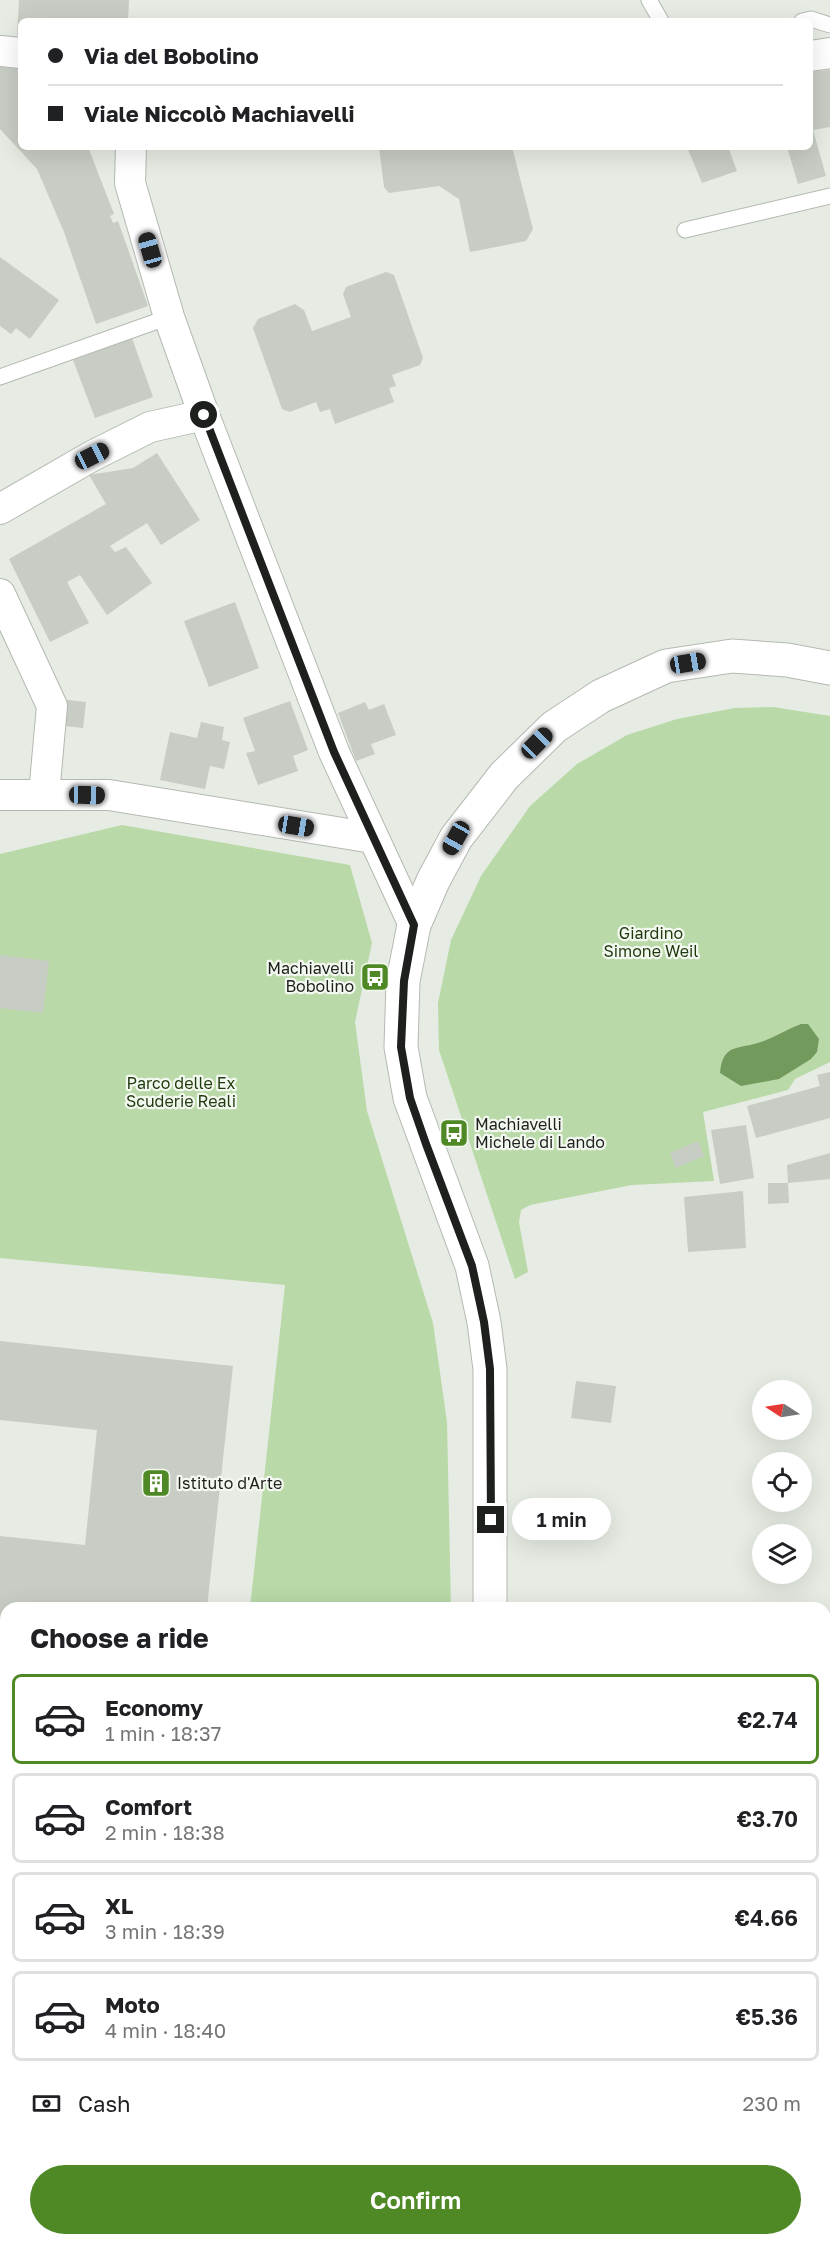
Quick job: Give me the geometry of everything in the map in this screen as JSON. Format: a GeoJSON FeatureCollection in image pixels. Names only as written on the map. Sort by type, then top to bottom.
{"type":"FeatureCollection","features":[{"type":"Feature","properties":{"kind":"main road"},"geometry":{"type":"LineString","coordinates":[[490,1602],[490,1369],[484,1322],[472,1266],[410,1098],[401,1047],[404,981],[414,925],[433,881],[456,838],[504,776],[554,727],[601,696],[666,666],[732,656],[787,660],[830,668]]}},
{"type":"Feature","properties":{"kind":"street"},"geometry":{"type":"LineString","coordinates":[[0,51],[18,54]]}},
{"type":"Feature","properties":{"kind":"street"},"geometry":{"type":"LineString","coordinates":[[813,56],[830,53]]}},
{"type":"Feature","properties":{"kind":"street"},"geometry":{"type":"LineString","coordinates":[[130,150],[130,183],[169,317],[204,415],[334,752],[414,925]]}},
{"type":"Feature","properties":{"kind":"street"},"geometry":{"type":"LineString","coordinates":[[0,509],[92,456],[150,427],[204,415]]}},
{"type":"Feature","properties":{"kind":"street"},"geometry":{"type":"LineString","coordinates":[[0,594],[52,706],[44,794]]}},
{"type":"Feature","properties":{"kind":"street"},"geometry":{"type":"LineString","coordinates":[[0,795],[109,795],[373,838]]}},
{"type":"Feature","properties":{"kind":"lane"},"geometry":{"type":"LineString","coordinates":[[649,0],[659,18]]}},
{"type":"Feature","properties":{"kind":"lane"},"geometry":{"type":"LineString","coordinates":[[813,21],[830,26]]}},
{"type":"Feature","properties":{"kind":"lane"},"geometry":{"type":"LineString","coordinates":[[685,230],[830,196]]}},
{"type":"Feature","properties":{"kind":"lane"},"geometry":{"type":"LineString","coordinates":[[0,377],[169,317]]}},
{"type":"Feature","properties":{"kind":"green space","name":"Giardino Simone Weil"},"geometry":{"type":"Polygon","coordinates":[[[773,707],[830,716],[830,1062],[795,1079],[788,1090],[703,1112],[714,1181],[632,1185],[530,1205],[521,1210],[519,1222],[528,1272],[515,1279],[439,1050],[438,1003],[451,940],[481,876],[530,806],[577,764],[627,735],[677,719],[735,708],[773,707]]]}},
{"type":"Feature","properties":{"kind":"green space","name":"Parco delle Ex Scuderie Reali"},"geometry":{"type":"Polygon","coordinates":[[[122,825],[350,865],[372,943],[355,1022],[367,1111],[433,1323],[447,1422],[451,1602],[251,1602],[285,1285],[0,1258],[0,854],[122,825]]]}},
{"type":"Feature","properties":{"kind":"shaded area"},"geometry":{"type":"Polygon","coordinates":[[[801,1024],[808,1024],[819,1039],[817,1052],[811,1059],[779,1079],[741,1086],[720,1073],[728,1052],[761,1042],[801,1024]]]}},
{"type":"Feature","properties":{"kind":"building"},"geometry":{"type":"Polygon","coordinates":[[[19,0],[129,0],[128,18],[18,18],[17,35],[19,0]]]}},
{"type":"Feature","properties":{"kind":"building"},"geometry":{"type":"Polygon","coordinates":[[[0,67],[18,68],[18,148],[0,129],[0,67]]]}},
{"type":"Feature","properties":{"kind":"building"},"geometry":{"type":"Polygon","coordinates":[[[830,70],[830,127],[813,130],[813,72],[830,70]]]}},
{"type":"Feature","properties":{"kind":"building"},"geometry":{"type":"Polygon","coordinates":[[[813,130],[826,176],[798,184],[788,150],[813,150],[813,130]]]}},
{"type":"Feature","properties":{"kind":"building"},"geometry":{"type":"Polygon","coordinates":[[[19,150],[89,150],[114,214],[110,216],[113,223],[118,221],[148,306],[96,324],[64,232],[37,169],[19,150]]]}},
{"type":"Feature","properties":{"kind":"building"},"geometry":{"type":"Polygon","coordinates":[[[379,150],[513,150],[533,229],[526,241],[470,252],[459,199],[439,186],[389,193],[384,187],[379,150]]]}},
{"type":"Feature","properties":{"kind":"building"},"geometry":{"type":"Polygon","coordinates":[[[688,150],[729,150],[737,171],[702,183],[688,150]]]}},
{"type":"Feature","properties":{"kind":"building"},"geometry":{"type":"Polygon","coordinates":[[[0,257],[59,300],[30,339],[16,328],[11,334],[0,326],[0,257]]]}},
{"type":"Feature","properties":{"kind":"building"},"geometry":{"type":"Polygon","coordinates":[[[386,272],[394,275],[423,358],[420,365],[392,375],[396,386],[389,388],[394,402],[335,424],[330,409],[320,412],[316,402],[290,412],[282,409],[253,328],[258,319],[295,304],[304,310],[312,331],[351,317],[343,294],[346,287],[386,272]]]}},
{"type":"Feature","properties":{"kind":"building"},"geometry":{"type":"Polygon","coordinates":[[[132,338],[153,397],[95,418],[73,360],[132,338]]]}},
{"type":"Feature","properties":{"kind":"building"},"geometry":{"type":"Polygon","coordinates":[[[157,453],[200,520],[161,545],[147,523],[110,546],[115,552],[126,547],[152,583],[107,615],[80,575],[67,582],[89,623],[50,642],[9,559],[106,504],[89,475],[133,468],[157,453]]]}},
{"type":"Feature","properties":{"kind":"building"},"geometry":{"type":"Polygon","coordinates":[[[235,602],[259,668],[209,687],[184,621],[235,602]]]}},
{"type":"Feature","properties":{"kind":"building"},"geometry":{"type":"Polygon","coordinates":[[[67,700],[86,702],[83,728],[64,726],[67,700]]]}},
{"type":"Feature","properties":{"kind":"building"},"geometry":{"type":"Polygon","coordinates":[[[290,701],[308,750],[293,756],[298,771],[258,785],[246,753],[255,751],[243,718],[290,701]]]}},
{"type":"Feature","properties":{"kind":"building"},"geometry":{"type":"Polygon","coordinates":[[[365,702],[369,710],[384,704],[396,735],[371,744],[375,754],[356,761],[338,713],[365,702]]]}},
{"type":"Feature","properties":{"kind":"building"},"geometry":{"type":"Polygon","coordinates":[[[201,722],[224,727],[222,740],[230,742],[224,769],[210,766],[205,789],[160,780],[170,732],[197,738],[201,722]]]}},
{"type":"Feature","properties":{"kind":"building"},"geometry":{"type":"Polygon","coordinates":[[[0,955],[49,961],[43,1013],[0,1008],[0,955]]]}},
{"type":"Feature","properties":{"kind":"building"},"geometry":{"type":"Polygon","coordinates":[[[830,1072],[830,1118],[756,1138],[747,1106],[820,1086],[817,1075],[830,1072]]]}},
{"type":"Feature","properties":{"kind":"building"},"geometry":{"type":"Polygon","coordinates":[[[746,1125],[754,1178],[720,1184],[711,1130],[746,1125]]]}},
{"type":"Feature","properties":{"kind":"building"},"geometry":{"type":"Polygon","coordinates":[[[698,1141],[704,1156],[676,1168],[670,1153],[698,1141]]]}},
{"type":"Feature","properties":{"kind":"building"},"geometry":{"type":"Polygon","coordinates":[[[830,1153],[830,1179],[788,1183],[787,1165],[830,1153]]]}},
{"type":"Feature","properties":{"kind":"building"},"geometry":{"type":"Polygon","coordinates":[[[768,1183],[788,1183],[789,1203],[768,1204],[768,1183]]]}},
{"type":"Feature","properties":{"kind":"building"},"geometry":{"type":"Polygon","coordinates":[[[743,1191],[746,1248],[688,1252],[684,1197],[743,1191]]]}},
{"type":"Feature","properties":{"kind":"building","name":"Istituto d'Arte"},"geometry":{"type":"Polygon","coordinates":[[[0,1341],[233,1366],[208,1602],[0,1602],[0,1536],[85,1545],[97,1430],[0,1420],[0,1341]]]}},
{"type":"Feature","properties":{"kind":"building"},"geometry":{"type":"Polygon","coordinates":[[[576,1381],[616,1386],[611,1423],[571,1418],[576,1381]]]}},
{"type":"Feature","properties":{"kind":"place","name":"Machiavelli Bobolino"},"geometry":{"type":"Point","coordinates":[375,977]}},
{"type":"Feature","properties":{"kind":"place","name":"Machiavelli Michele di Lando"},"geometry":{"type":"Point","coordinates":[454,1133]}},
{"type":"Feature","properties":{"kind":"place","name":"Istituto d'Arte"},"geometry":{"type":"Point","coordinates":[156,1483]}},
{"type":"Feature","properties":{"kind":"route"},"geometry":{"type":"LineString","coordinates":[[204,415],[334,752],[414,925],[404,981],[401,1047],[410,1098],[472,1266],[484,1322],[490,1369],[491,1520]]}}]}
